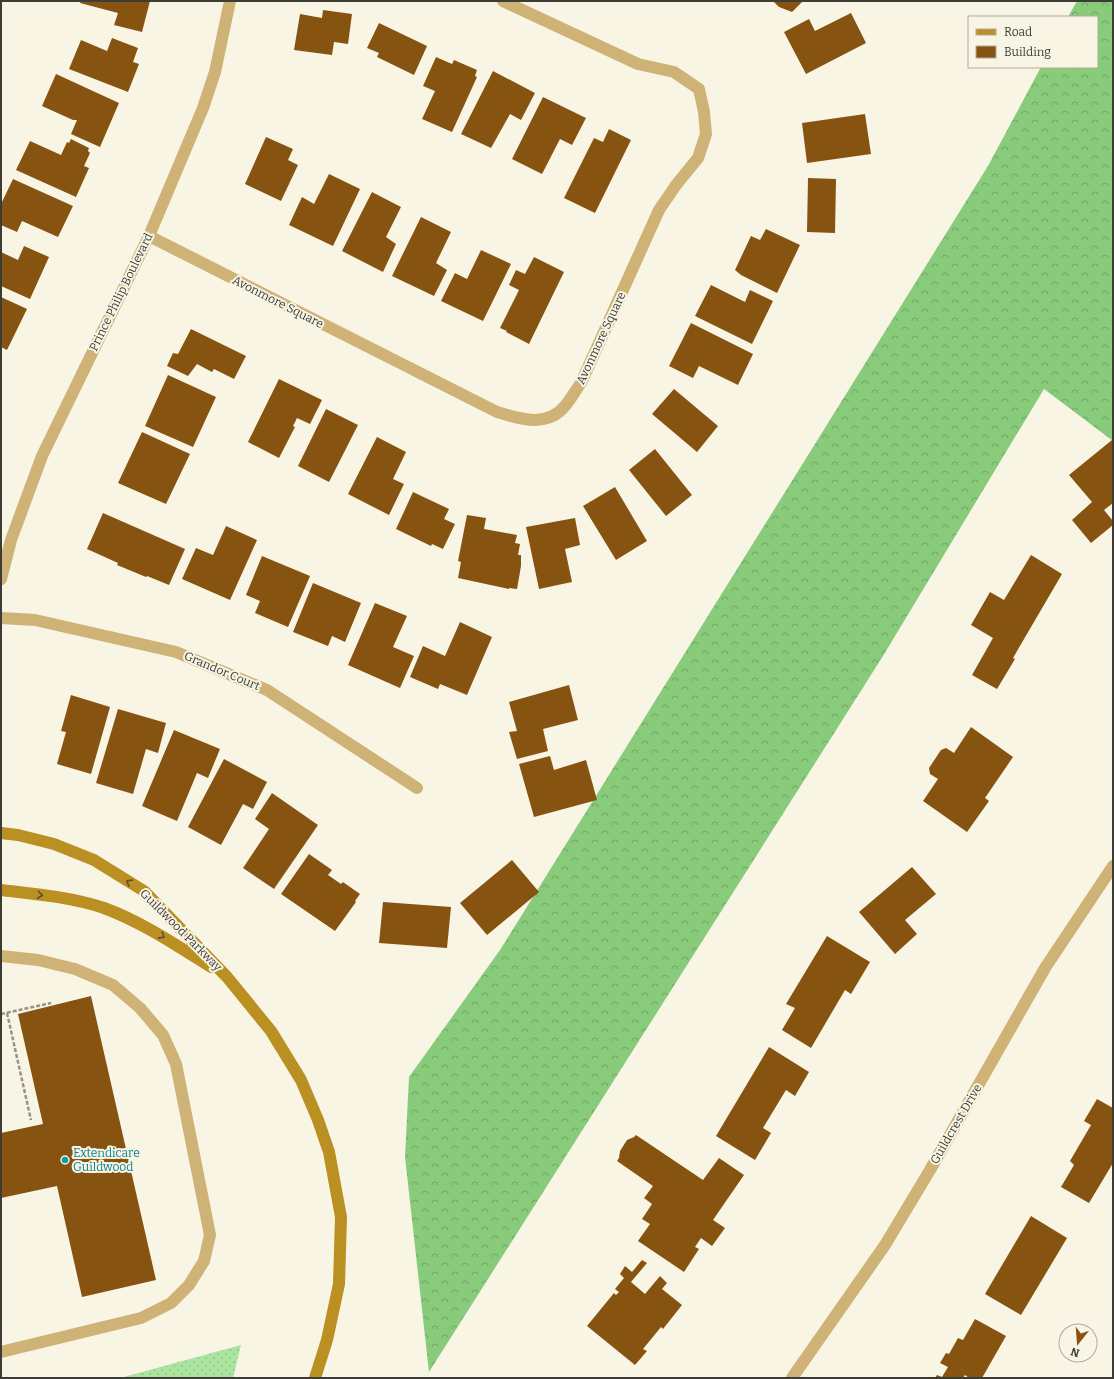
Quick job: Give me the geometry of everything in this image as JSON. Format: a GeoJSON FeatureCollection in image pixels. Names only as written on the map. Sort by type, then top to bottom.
{"type":"FeatureCollection","features":[{"type":"Feature","properties":{"kind":"street","name":"Prince Philip Boulevard"},"geometry":{"type":"LineString","coordinates":[[1,579],[14,534],[42,456],[149,236],[203,108],[215,72],[230,1]]}},
{"type":"Feature","properties":{"kind":"street","name":"Avonmore Square"},"geometry":{"type":"LineString","coordinates":[[149,236],[498,412],[521,420],[547,419],[564,408],[581,383],[659,210],[676,185],[698,158],[706,134],[704,112],[699,89],[674,72],[638,64],[503,1]]}},
{"type":"Feature","properties":{"kind":"street","name":"Grandor Court"},"geometry":{"type":"LineString","coordinates":[[1,618],[34,620],[176,652],[267,690],[417,788]]}},
{"type":"Feature","properties":{"kind":"street","name":"Guildwood Parkway"},"geometry":{"type":"LineString","coordinates":[[1,833],[18,835],[54,844],[94,860],[144,891],[227,977],[271,1031],[301,1080],[318,1120],[329,1152],[341,1217],[339,1284],[327,1340],[315,1378]]}},
{"type":"Feature","properties":{"kind":"street","name":"Guildcrest Drive"},"geometry":{"type":"LineString","coordinates":[[792,1378],[885,1245],[934,1163],[1045,968],[1113,866]]}},
{"type":"Feature","properties":{"kind":"street","name":"Guildwood Parkway"},"geometry":{"type":"LineString","coordinates":[[1,890],[59,897],[103,908],[150,929],[227,977]]}},
{"type":"Feature","properties":{"kind":"street"},"geometry":{"type":"LineString","coordinates":[[1,956],[38,960],[75,969],[113,985],[140,1008],[163,1035],[176,1064],[210,1235],[204,1261],[189,1285],[171,1303],[141,1318],[1,1352]]}},
{"type":"Feature","properties":{"kind":"path"},"geometry":{"type":"LineString","coordinates":[[1,1014],[51,1003]]}},
{"type":"Feature","properties":{"kind":"path"},"geometry":{"type":"LineString","coordinates":[[7,1013],[31,1120]]}},
{"type":"Feature","properties":{"kind":"green space"},"geometry":{"type":"Polygon","coordinates":[[[1077,1],[1113,1],[1113,441],[1044,389],[883,656],[429,1372],[405,1157],[409,1077],[500,950],[988,166],[1040,68],[1098,68],[1098,16],[1069,16],[1077,1]]]}},
{"type":"Feature","properties":{"kind":"green space"},"geometry":{"type":"Polygon","coordinates":[[[241,1345],[233,1378],[120,1378],[241,1345]]]}},
{"type":"Feature","properties":{"kind":"building"},"geometry":{"type":"Polygon","coordinates":[[[81,1],[150,1],[142,32],[114,25],[118,13],[80,3],[81,1]]]}},
{"type":"Feature","properties":{"kind":"building"},"geometry":{"type":"Polygon","coordinates":[[[773,1],[803,1],[792,12],[779,7],[773,1]]]}},
{"type":"Feature","properties":{"kind":"building"},"geometry":{"type":"Polygon","coordinates":[[[323,10],[352,14],[348,44],[334,42],[332,55],[294,50],[300,14],[322,18],[323,10]]]}},
{"type":"Feature","properties":{"kind":"building"},"geometry":{"type":"Polygon","coordinates":[[[851,13],[866,43],[806,74],[784,32],[809,19],[815,31],[851,13]]]}},
{"type":"Feature","properties":{"kind":"building"},"geometry":{"type":"Polygon","coordinates":[[[379,23],[427,46],[414,75],[377,57],[379,53],[367,48],[379,23]]]}},
{"type":"Feature","properties":{"kind":"building"},"geometry":{"type":"Polygon","coordinates":[[[112,38],[138,48],[133,62],[139,64],[128,92],[69,69],[81,40],[107,51],[112,38]]]}},
{"type":"Feature","properties":{"kind":"building"},"geometry":{"type":"Polygon","coordinates":[[[436,57],[452,64],[454,60],[477,70],[475,76],[477,77],[452,132],[422,119],[435,91],[423,86],[436,57]]]}},
{"type":"Feature","properties":{"kind":"building"},"geometry":{"type":"Polygon","coordinates":[[[493,71],[535,93],[521,120],[510,114],[491,148],[461,134],[493,71]]]}},
{"type":"Feature","properties":{"kind":"building"},"geometry":{"type":"Polygon","coordinates":[[[56,74],[119,103],[100,147],[71,134],[77,120],[73,120],[42,106],[56,74]]]}},
{"type":"Feature","properties":{"kind":"building"},"geometry":{"type":"Polygon","coordinates":[[[543,97],[586,118],[572,145],[560,139],[542,174],[512,159],[543,97]]]}},
{"type":"Feature","properties":{"kind":"building"},"geometry":{"type":"Polygon","coordinates":[[[865,114],[871,154],[807,163],[802,123],[865,114]]]}},
{"type":"Feature","properties":{"kind":"building"},"geometry":{"type":"Polygon","coordinates":[[[609,129],[631,140],[595,213],[564,198],[594,138],[603,142],[609,129]]]}},
{"type":"Feature","properties":{"kind":"building"},"geometry":{"type":"Polygon","coordinates":[[[266,137],[293,149],[288,160],[298,165],[281,201],[245,184],[266,137]]]}},
{"type":"Feature","properties":{"kind":"building"},"geometry":{"type":"Polygon","coordinates":[[[71,139],[89,148],[88,151],[90,153],[84,166],[89,168],[76,197],[16,170],[30,141],[61,155],[67,142],[69,143],[71,139]]]}},
{"type":"Feature","properties":{"kind":"building"},"geometry":{"type":"Polygon","coordinates":[[[329,174],[360,189],[333,246],[289,225],[302,197],[314,204],[329,174]]]}},
{"type":"Feature","properties":{"kind":"building"},"geometry":{"type":"Polygon","coordinates":[[[808,178],[836,179],[835,233],[807,232],[808,178]]]}},
{"type":"Feature","properties":{"kind":"building"},"geometry":{"type":"Polygon","coordinates":[[[13,179],[73,206],[58,237],[22,221],[17,232],[1,225],[1,204],[13,179]]]}},
{"type":"Feature","properties":{"kind":"building"},"geometry":{"type":"Polygon","coordinates":[[[372,192],[401,207],[386,237],[396,244],[383,272],[342,251],[372,192]]]}},
{"type":"Feature","properties":{"kind":"building"},"geometry":{"type":"Polygon","coordinates":[[[421,217],[451,232],[436,263],[447,270],[434,296],[392,276],[421,217]]]}},
{"type":"Feature","properties":{"kind":"building"},"geometry":{"type":"Polygon","coordinates":[[[766,229],[800,245],[777,293],[741,275],[735,270],[751,236],[760,240],[766,229]]]}},
{"type":"Feature","properties":{"kind":"building"},"geometry":{"type":"Polygon","coordinates":[[[24,246],[49,257],[30,299],[1,286],[1,252],[18,260],[24,246]]]}},
{"type":"Feature","properties":{"kind":"building"},"geometry":{"type":"Polygon","coordinates":[[[481,250],[511,264],[483,321],[441,301],[455,273],[467,279],[481,250]]]}},
{"type":"Feature","properties":{"kind":"building"},"geometry":{"type":"Polygon","coordinates":[[[534,257],[564,272],[529,344],[500,328],[519,290],[509,285],[516,270],[525,274],[534,257]]]}},
{"type":"Feature","properties":{"kind":"building"},"geometry":{"type":"Polygon","coordinates":[[[711,285],[745,302],[750,290],[773,301],[752,344],[695,316],[711,285]]]}},
{"type":"Feature","properties":{"kind":"building"},"geometry":{"type":"Polygon","coordinates":[[[1,297],[27,309],[7,350],[1,347],[1,297]]]}},
{"type":"Feature","properties":{"kind":"building"},"geometry":{"type":"Polygon","coordinates":[[[691,323],[753,354],[738,385],[699,366],[693,378],[669,366],[691,323]]]}},
{"type":"Feature","properties":{"kind":"building"},"geometry":{"type":"Polygon","coordinates":[[[191,329],[246,356],[234,379],[214,369],[212,372],[197,364],[188,376],[167,366],[173,353],[178,354],[191,329]]]}},
{"type":"Feature","properties":{"kind":"building"},"geometry":{"type":"Polygon","coordinates":[[[168,375],[216,397],[193,447],[145,426],[168,375]]]}},
{"type":"Feature","properties":{"kind":"building"},"geometry":{"type":"Polygon","coordinates":[[[279,379],[322,400],[310,424],[297,418],[293,426],[295,427],[279,458],[248,442],[279,379]]]}},
{"type":"Feature","properties":{"kind":"building"},"geometry":{"type":"Polygon","coordinates":[[[674,389],[718,426],[697,452],[652,414],[674,389]]]}},
{"type":"Feature","properties":{"kind":"building"},"geometry":{"type":"Polygon","coordinates":[[[326,409],[358,425],[329,482],[298,466],[326,409]]]}},
{"type":"Feature","properties":{"kind":"building"},"geometry":{"type":"Polygon","coordinates":[[[142,432],[190,454],[166,504],[118,483],[142,432]]]}},
{"type":"Feature","properties":{"kind":"building"},"geometry":{"type":"Polygon","coordinates":[[[377,437],[406,452],[393,479],[404,484],[389,515],[348,494],[377,437]]]}},
{"type":"Feature","properties":{"kind":"building"},"geometry":{"type":"Polygon","coordinates":[[[1112,440],[1113,503],[1104,510],[1113,521],[1113,525],[1091,543],[1072,520],[1092,502],[1069,475],[1112,440]]]}},
{"type":"Feature","properties":{"kind":"building"},"geometry":{"type":"Polygon","coordinates":[[[655,449],[692,495],[666,516],[629,470],[655,449]]]}},
{"type":"Feature","properties":{"kind":"building"},"geometry":{"type":"Polygon","coordinates":[[[615,487],[647,541],[616,560],[583,506],[615,487]]]}},
{"type":"Feature","properties":{"kind":"building"},"geometry":{"type":"Polygon","coordinates":[[[413,492],[449,509],[444,519],[455,524],[443,549],[432,544],[431,546],[396,529],[413,492]]]}},
{"type":"Feature","properties":{"kind":"building"},"geometry":{"type":"Polygon","coordinates":[[[103,513],[185,549],[169,585],[117,565],[118,563],[87,549],[103,513]]]}},
{"type":"Feature","properties":{"kind":"building"},"geometry":{"type":"Polygon","coordinates":[[[467,515],[486,518],[484,529],[517,535],[515,543],[520,544],[518,555],[521,555],[521,566],[517,589],[509,589],[458,578],[461,562],[458,561],[467,515]]]}},
{"type":"Feature","properties":{"kind":"building"},"geometry":{"type":"Polygon","coordinates":[[[575,518],[580,545],[565,549],[572,582],[539,589],[526,527],[575,518]]]}},
{"type":"Feature","properties":{"kind":"building"},"geometry":{"type":"Polygon","coordinates":[[[226,526],[257,540],[230,600],[182,579],[196,548],[213,555],[226,526]]]}},
{"type":"Feature","properties":{"kind":"building"},"geometry":{"type":"Polygon","coordinates":[[[1031,555],[1062,574],[1013,658],[1015,659],[997,689],[972,675],[993,638],[971,625],[990,592],[1004,600],[1031,555]]]}},
{"type":"Feature","properties":{"kind":"building"},"geometry":{"type":"Polygon","coordinates":[[[262,556],[310,576],[288,627],[255,613],[260,601],[246,595],[262,556]]]}},
{"type":"Feature","properties":{"kind":"building"},"geometry":{"type":"Polygon","coordinates":[[[313,583],[361,603],[345,642],[332,636],[328,646],[293,632],[313,583]]]}},
{"type":"Feature","properties":{"kind":"building"},"geometry":{"type":"Polygon","coordinates":[[[375,603],[407,616],[393,647],[414,656],[400,688],[348,665],[375,603]]]}},
{"type":"Feature","properties":{"kind":"building"},"geometry":{"type":"Polygon","coordinates":[[[460,622],[492,637],[467,695],[440,684],[438,689],[410,677],[423,646],[445,656],[460,622]]]}},
{"type":"Feature","properties":{"kind":"building"},"geometry":{"type":"Polygon","coordinates":[[[569,685],[578,720],[543,729],[548,751],[517,759],[509,732],[517,731],[509,702],[569,685]]]}},
{"type":"Feature","properties":{"kind":"building"},"geometry":{"type":"Polygon","coordinates":[[[71,695],[110,707],[91,774],[57,764],[66,732],[61,731],[71,695]]]}},
{"type":"Feature","properties":{"kind":"building"},"geometry":{"type":"Polygon","coordinates":[[[118,709],[166,723],[158,753],[146,749],[133,794],[96,783],[118,709]]]}},
{"type":"Feature","properties":{"kind":"building"},"geometry":{"type":"Polygon","coordinates":[[[971,727],[1013,757],[985,798],[989,801],[967,832],[923,801],[938,779],[930,774],[929,768],[941,750],[946,748],[954,753],[971,727]]]}},
{"type":"Feature","properties":{"kind":"building"},"geometry":{"type":"Polygon","coordinates":[[[174,730],[220,749],[208,778],[197,773],[177,821],[142,806],[174,730]]]}},
{"type":"Feature","properties":{"kind":"building"},"geometry":{"type":"Polygon","coordinates":[[[550,756],[554,770],[586,760],[597,800],[534,817],[519,764],[550,756]]]}},
{"type":"Feature","properties":{"kind":"building"},"geometry":{"type":"Polygon","coordinates":[[[224,759],[267,782],[253,809],[243,804],[221,845],[188,827],[224,759]]]}},
{"type":"Feature","properties":{"kind":"building"},"geometry":{"type":"Polygon","coordinates":[[[272,793],[318,825],[274,889],[243,868],[269,829],[255,819],[272,793]]]}},
{"type":"Feature","properties":{"kind":"building"},"geometry":{"type":"Polygon","coordinates":[[[309,854],[332,870],[328,875],[341,884],[343,882],[360,894],[335,931],[281,894],[309,854]]]}},
{"type":"Feature","properties":{"kind":"building"},"geometry":{"type":"Polygon","coordinates":[[[512,860],[539,892],[487,935],[460,903],[512,860]]]}},
{"type":"Feature","properties":{"kind":"building"},"geometry":{"type":"Polygon","coordinates":[[[912,867],[936,894],[905,920],[917,934],[895,954],[859,912],[912,867]]]}},
{"type":"Feature","properties":{"kind":"building"},"geometry":{"type":"Polygon","coordinates":[[[383,902],[451,907],[447,948],[379,943],[383,902]]]}},
{"type":"Feature","properties":{"kind":"building"},"geometry":{"type":"Polygon","coordinates":[[[827,936],[870,962],[851,994],[845,990],[811,1048],[782,1030],[795,1008],[786,1004],[827,936]]]}},
{"type":"Feature","properties":{"kind":"building","name":"Extendicare Guildwood"},"geometry":{"type":"Polygon","coordinates":[[[91,996],[156,1280],[82,1297],[57,1186],[1,1198],[1,1133],[43,1124],[18,1014],[91,996]]]}},
{"type":"Feature","properties":{"kind":"building"},"geometry":{"type":"Polygon","coordinates":[[[769,1047],[809,1072],[795,1096],[786,1090],[763,1128],[771,1133],[755,1160],[716,1136],[769,1047]]]}},
{"type":"Feature","properties":{"kind":"building"},"geometry":{"type":"Polygon","coordinates":[[[1097,1099],[1113,1108],[1113,1163],[1089,1203],[1061,1187],[1074,1165],[1070,1161],[1091,1125],[1084,1121],[1097,1099]]]}},
{"type":"Feature","properties":{"kind":"building"},"geometry":{"type":"Polygon","coordinates":[[[636,1135],[703,1180],[719,1158],[744,1175],[713,1220],[725,1228],[712,1246],[701,1238],[695,1247],[699,1249],[684,1272],[638,1241],[650,1224],[642,1219],[652,1204],[644,1198],[653,1186],[617,1161],[620,1151],[627,1140],[636,1135]]]}},
{"type":"Feature","properties":{"kind":"building"},"geometry":{"type":"Polygon","coordinates":[[[1031,1216],[1067,1238],[1021,1315],[985,1294],[1031,1216]]]}},
{"type":"Feature","properties":{"kind":"building"},"geometry":{"type":"Polygon","coordinates":[[[642,1260],[647,1263],[631,1282],[645,1294],[660,1276],[667,1283],[662,1289],[682,1305],[663,1329],[661,1327],[643,1349],[647,1351],[635,1365],[587,1326],[614,1293],[616,1295],[619,1292],[615,1289],[624,1278],[620,1274],[625,1266],[632,1272],[642,1260]]]}},
{"type":"Feature","properties":{"kind":"building"},"geometry":{"type":"Polygon","coordinates":[[[975,1319],[1006,1336],[982,1378],[969,1378],[965,1375],[963,1378],[935,1378],[937,1375],[942,1377],[948,1367],[940,1363],[946,1353],[949,1354],[958,1338],[963,1340],[975,1319]]]}},
{"type":"Feature","properties":{"kind":"place","name":"Extendicare Guildwood"},"geometry":{"type":"Point","coordinates":[65,1160]}}]}
